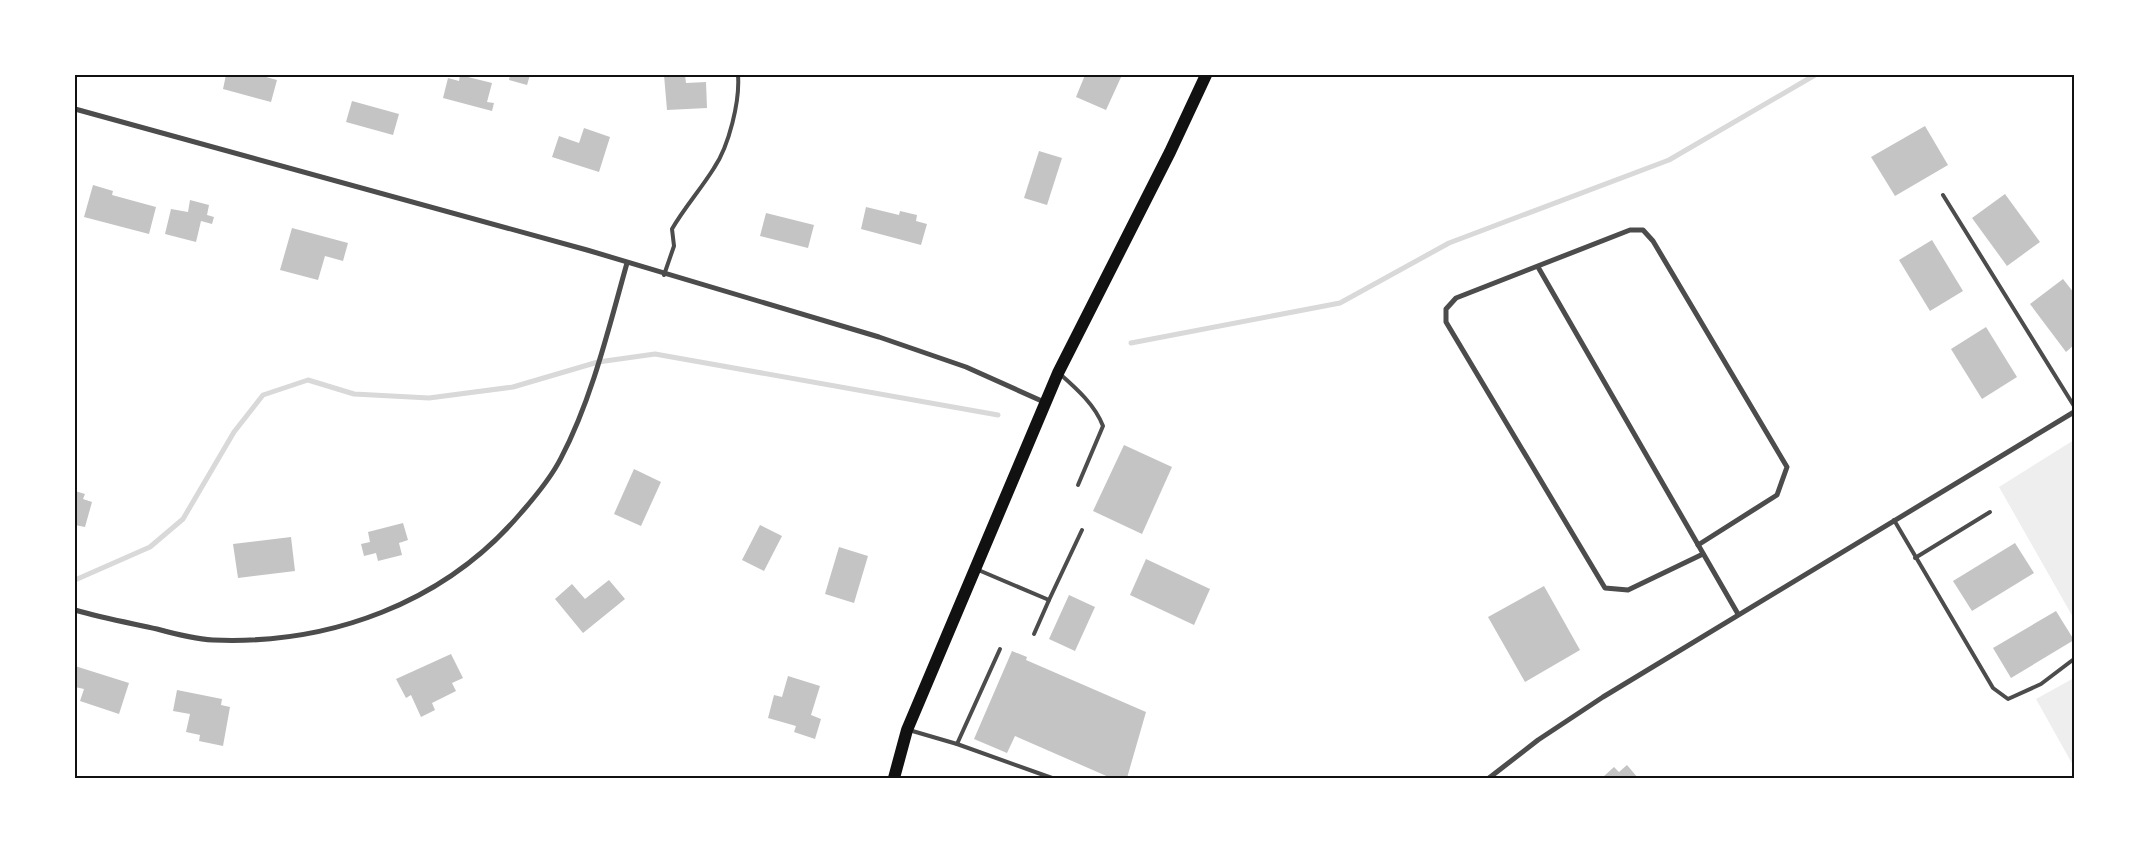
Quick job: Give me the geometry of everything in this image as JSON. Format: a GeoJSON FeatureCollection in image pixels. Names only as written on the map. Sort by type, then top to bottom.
{"type":"FeatureCollection","features":[{"type":"Feature","properties":{"kind":"main road"},"geometry":{"type":"LineString","coordinates":[[894,778],[907,730],[1058,373],[1170,152],[1206,75]]}},
{"type":"Feature","properties":{"kind":"street"},"geometry":{"type":"LineString","coordinates":[[75,109],[627,263],[880,337],[966,368],[1045,403]]}},
{"type":"Feature","properties":{"kind":"street"},"geometry":{"type":"LineString","coordinates":[[1698,545],[1777,495],[1787,467],[1653,241],[1643,230],[1630,230],[1456,298],[1446,309],[1446,322],[1605,588],[1628,590],[1703,554]]}},
{"type":"Feature","properties":{"kind":"street"},"geometry":{"type":"LineString","coordinates":[[75,610],[212,640],[310,635],[374,617],[414,600],[456,574],[508,528],[535,497],[561,459],[603,347],[627,263]]}},
{"type":"Feature","properties":{"kind":"street"},"geometry":{"type":"LineString","coordinates":[[1538,267],[1738,614]]}},
{"type":"Feature","properties":{"kind":"street"},"geometry":{"type":"LineString","coordinates":[[1489,778],[1538,740],[1603,697],[2074,412]]}},
{"type":"Feature","properties":{"kind":"lane"},"geometry":{"type":"LineString","coordinates":[[664,274],[674,246],[672,229],[716,167],[726,143],[739,91],[738,75]]}},
{"type":"Feature","properties":{"kind":"lane"},"geometry":{"type":"LineString","coordinates":[[1942,195],[2074,406]]}},
{"type":"Feature","properties":{"kind":"lane"},"geometry":{"type":"LineString","coordinates":[[1058,373],[1099,414],[1103,426],[1078,485]]}},
{"type":"Feature","properties":{"kind":"lane"},"geometry":{"type":"LineString","coordinates":[[1915,558],[1990,512]]}},
{"type":"Feature","properties":{"kind":"lane"},"geometry":{"type":"LineString","coordinates":[[1894,520],[1992,688],[2008,699],[2041,684],[2074,660]]}},
{"type":"Feature","properties":{"kind":"lane"},"geometry":{"type":"LineString","coordinates":[[1034,634],[1082,530]]}},
{"type":"Feature","properties":{"kind":"lane"},"geometry":{"type":"LineString","coordinates":[[974,569],[1049,600]]}},
{"type":"Feature","properties":{"kind":"lane"},"geometry":{"type":"LineString","coordinates":[[957,744],[1000,649]]}},
{"type":"Feature","properties":{"kind":"lane"},"geometry":{"type":"LineString","coordinates":[[907,730],[957,744],[1052,778]]}},
{"type":"Feature","properties":{"kind":"shaded area"},"geometry":{"type":"Polygon","coordinates":[[[2074,440],[2074,619],[1999,487],[2074,440]]]}},
{"type":"Feature","properties":{"kind":"shaded area"},"geometry":{"type":"Polygon","coordinates":[[[2074,678],[2074,767],[2036,699],[2074,678]]]}},
{"type":"Feature","properties":{"kind":"building"},"geometry":{"type":"Polygon","coordinates":[[[226,75],[267,75],[266,77],[277,80],[271,102],[223,89],[226,75]]]}},
{"type":"Feature","properties":{"kind":"building"},"geometry":{"type":"Polygon","coordinates":[[[460,75],[492,83],[487,102],[494,103],[492,111],[443,98],[448,78],[459,81],[460,75]]]}},
{"type":"Feature","properties":{"kind":"building"},"geometry":{"type":"Polygon","coordinates":[[[510,75],[530,75],[527,85],[509,80],[510,75]]]}},
{"type":"Feature","properties":{"kind":"building"},"geometry":{"type":"Polygon","coordinates":[[[664,75],[685,75],[686,83],[706,82],[707,108],[667,110],[664,75]]]}},
{"type":"Feature","properties":{"kind":"building"},"geometry":{"type":"Polygon","coordinates":[[[1085,75],[1122,75],[1106,110],[1076,97],[1085,75]]]}},
{"type":"Feature","properties":{"kind":"building"},"geometry":{"type":"Polygon","coordinates":[[[352,101],[399,114],[393,135],[346,122],[352,101]]]}},
{"type":"Feature","properties":{"kind":"building"},"geometry":{"type":"Polygon","coordinates":[[[1925,126],[1948,165],[1895,196],[1871,157],[1925,126]]]}},
{"type":"Feature","properties":{"kind":"building"},"geometry":{"type":"Polygon","coordinates":[[[584,128],[610,137],[599,172],[552,157],[559,136],[579,143],[584,128]]]}},
{"type":"Feature","properties":{"kind":"building"},"geometry":{"type":"Polygon","coordinates":[[[1039,151],[1062,158],[1047,205],[1024,198],[1039,151]]]}},
{"type":"Feature","properties":{"kind":"building"},"geometry":{"type":"Polygon","coordinates":[[[93,185],[113,191],[112,195],[156,207],[149,234],[84,217],[93,185]]]}},
{"type":"Feature","properties":{"kind":"building"},"geometry":{"type":"Polygon","coordinates":[[[2005,194],[2040,242],[2007,266],[1972,218],[2005,194]]]}},
{"type":"Feature","properties":{"kind":"building"},"geometry":{"type":"Polygon","coordinates":[[[190,200],[209,205],[207,215],[214,217],[212,224],[201,221],[196,242],[165,234],[171,209],[188,212],[190,200]]]}},
{"type":"Feature","properties":{"kind":"building"},"geometry":{"type":"Polygon","coordinates":[[[866,207],[899,215],[900,211],[917,215],[916,221],[927,224],[921,245],[861,229],[866,207]]]}},
{"type":"Feature","properties":{"kind":"building"},"geometry":{"type":"Polygon","coordinates":[[[766,213],[814,225],[808,248],[760,236],[766,213]]]}},
{"type":"Feature","properties":{"kind":"building"},"geometry":{"type":"Polygon","coordinates":[[[292,228],[348,243],[343,261],[325,256],[318,280],[280,270],[292,228]]]}},
{"type":"Feature","properties":{"kind":"building"},"geometry":{"type":"Polygon","coordinates":[[[1932,240],[1963,291],[1930,311],[1899,260],[1932,240]]]}},
{"type":"Feature","properties":{"kind":"building"},"geometry":{"type":"Polygon","coordinates":[[[2063,279],[2074,293],[2074,345],[2066,352],[2030,304],[2063,279]]]}},
{"type":"Feature","properties":{"kind":"building"},"geometry":{"type":"Polygon","coordinates":[[[1986,327],[2017,377],[1982,399],[1951,349],[1986,327]]]}},
{"type":"Feature","properties":{"kind":"building"},"geometry":{"type":"Polygon","coordinates":[[[1124,445],[1172,467],[1142,534],[1093,511],[1124,445]]]}},
{"type":"Feature","properties":{"kind":"building"},"geometry":{"type":"Polygon","coordinates":[[[634,469],[661,482],[641,526],[614,514],[634,469]]]}},
{"type":"Feature","properties":{"kind":"building"},"geometry":{"type":"Polygon","coordinates":[[[75,491],[85,494],[83,499],[92,502],[85,527],[75,525],[75,491]]]}},
{"type":"Feature","properties":{"kind":"building"},"geometry":{"type":"Polygon","coordinates":[[[403,523],[408,540],[399,543],[402,555],[378,561],[376,553],[364,556],[361,544],[370,542],[368,532],[403,523]]]}},
{"type":"Feature","properties":{"kind":"building"},"geometry":{"type":"Polygon","coordinates":[[[760,525],[782,536],[764,571],[742,560],[760,525]]]}},
{"type":"Feature","properties":{"kind":"building"},"geometry":{"type":"Polygon","coordinates":[[[291,537],[295,571],[238,578],[233,544],[291,537]]]}},
{"type":"Feature","properties":{"kind":"building"},"geometry":{"type":"Polygon","coordinates":[[[2015,543],[2034,573],[1972,611],[1953,581],[2015,543]]]}},
{"type":"Feature","properties":{"kind":"building"},"geometry":{"type":"Polygon","coordinates":[[[839,547],[868,556],[854,603],[825,594],[839,547]]]}},
{"type":"Feature","properties":{"kind":"building"},"geometry":{"type":"Polygon","coordinates":[[[1146,559],[1210,589],[1194,625],[1130,595],[1146,559]]]}},
{"type":"Feature","properties":{"kind":"building"},"geometry":{"type":"Polygon","coordinates":[[[609,580],[625,599],[583,633],[555,599],[572,584],[585,599],[609,580]]]}},
{"type":"Feature","properties":{"kind":"building"},"geometry":{"type":"Polygon","coordinates":[[[1544,586],[1580,650],[1525,682],[1488,617],[1544,586]]]}},
{"type":"Feature","properties":{"kind":"building"},"geometry":{"type":"Polygon","coordinates":[[[1069,595],[1095,607],[1075,651],[1049,639],[1069,595]]]}},
{"type":"Feature","properties":{"kind":"building"},"geometry":{"type":"Polygon","coordinates":[[[2056,611],[2074,640],[2011,678],[1993,648],[2056,611]]]}},
{"type":"Feature","properties":{"kind":"building"},"geometry":{"type":"Polygon","coordinates":[[[1012,651],[1027,657],[1026,660],[1146,712],[1127,778],[1111,778],[1015,736],[1007,753],[974,739],[1012,651]]]}},
{"type":"Feature","properties":{"kind":"building"},"geometry":{"type":"Polygon","coordinates":[[[451,654],[463,678],[452,683],[456,691],[432,703],[435,710],[421,717],[411,695],[406,698],[396,679],[451,654]]]}},
{"type":"Feature","properties":{"kind":"building"},"geometry":{"type":"Polygon","coordinates":[[[75,666],[129,683],[119,714],[80,701],[84,689],[75,687],[75,666]]]}},
{"type":"Feature","properties":{"kind":"building"},"geometry":{"type":"Polygon","coordinates":[[[788,676],[820,686],[811,715],[821,719],[815,739],[794,732],[796,726],[768,718],[774,695],[782,697],[788,676]]]}},
{"type":"Feature","properties":{"kind":"building"},"geometry":{"type":"Polygon","coordinates":[[[177,690],[222,699],[221,705],[230,707],[223,746],[199,741],[200,735],[186,732],[190,714],[173,711],[177,690]]]}},
{"type":"Feature","properties":{"kind":"building"},"geometry":{"type":"Polygon","coordinates":[[[1627,765],[1638,778],[1606,778],[1604,776],[1614,767],[1619,772],[1627,765]]]}},
{"type":"Feature","properties":{"kind":"waterway"},"geometry":{"type":"LineString","coordinates":[[1131,343],[1340,303],[1449,243],[1669,160],[1815,75]]}},
{"type":"Feature","properties":{"kind":"waterway"},"geometry":{"type":"LineString","coordinates":[[75,580],[150,547],[183,519],[234,432],[263,395],[308,380],[354,394],[429,398],[513,387],[598,362],[655,354],[998,415]]}}]}
